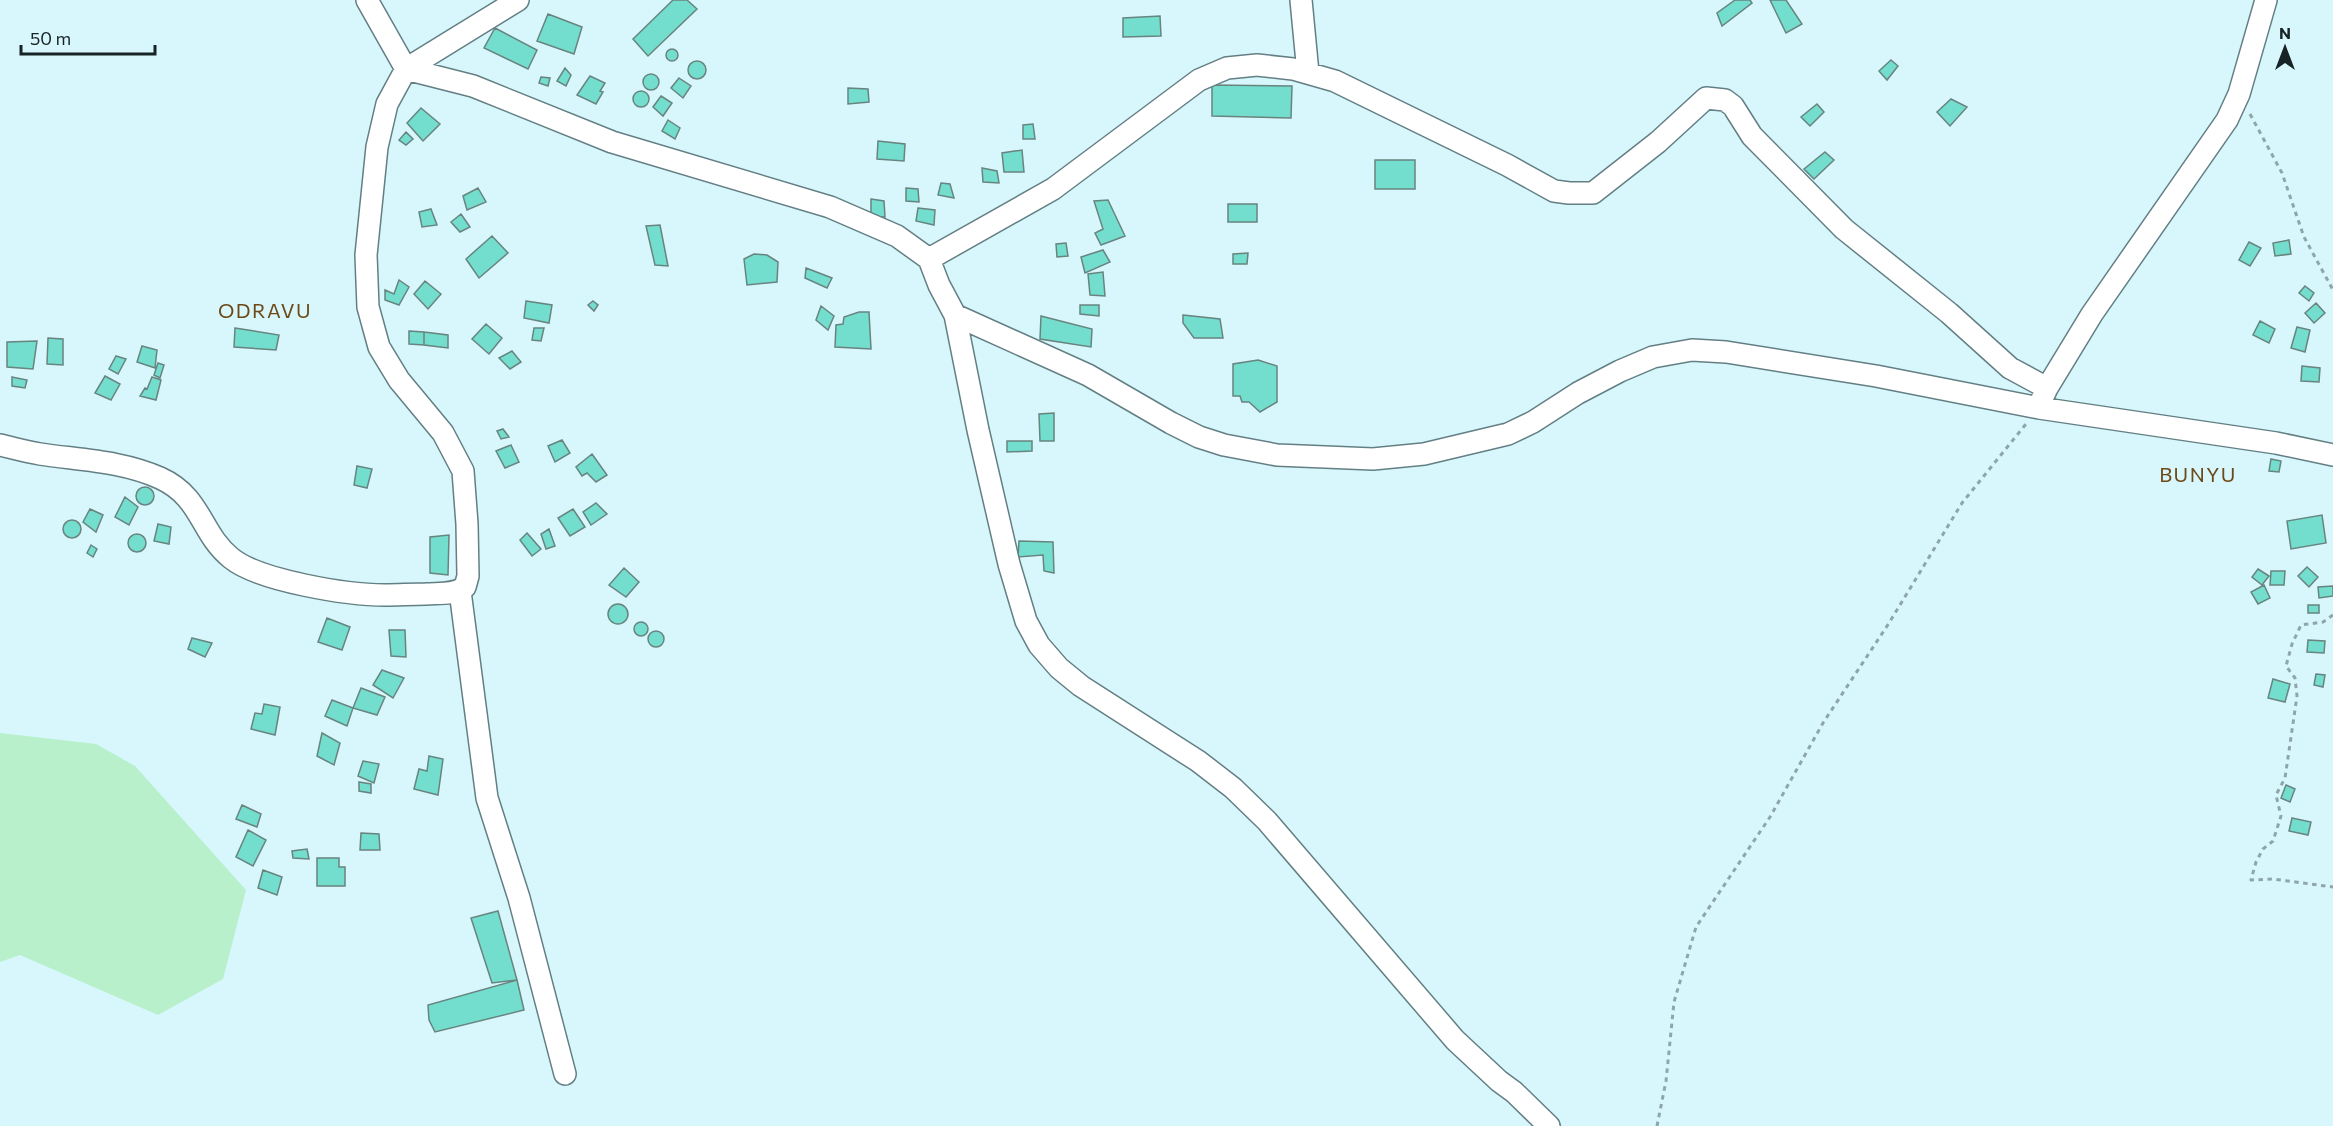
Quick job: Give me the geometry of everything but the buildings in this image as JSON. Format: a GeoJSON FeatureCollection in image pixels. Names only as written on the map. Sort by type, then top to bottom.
{"type":"FeatureCollection","features":[{"type":"Feature","properties":{"kind":"street"},"geometry":{"type":"LineString","coordinates":[[367,0],[406,69],[473,86],[612,142],[830,207],[897,236],[929,259],[939,285],[956,315],[978,430],[1009,564],[1026,621],[1039,645],[1059,668],[1081,686],[1198,761],[1233,788],[1267,821],[1455,1040],[1549,1126]]}},
{"type":"Feature","properties":{"kind":"street"},"geometry":{"type":"LineString","coordinates":[[0,445],[37,454],[106,464],[159,477],[177,486],[191,499],[218,544],[228,555],[253,570],[350,592],[384,595],[460,591],[465,588],[468,576],[466,495],[463,471],[443,433],[399,380],[379,347],[368,307],[366,255],[377,147],[387,104],[406,69],[518,0]]}},
{"type":"Feature","properties":{"kind":"street"},"geometry":{"type":"LineString","coordinates":[[1301,0],[1308,73]]}},
{"type":"Feature","properties":{"kind":"street"},"geometry":{"type":"LineString","coordinates":[[2039,408],[2047,388],[2092,314],[2227,120],[2239,93],[2266,0]]}},
{"type":"Feature","properties":{"kind":"street"},"geometry":{"type":"LineString","coordinates":[[929,259],[1053,189],[1199,80],[1227,68],[1257,65],[1293,69],[1335,81],[1507,165],[1554,191],[1569,193],[1593,193],[1658,142],[1706,98],[1725,100],[1733,106],[1752,136],[1844,229],[1949,313],[2010,368],[2047,388]]}},
{"type":"Feature","properties":{"kind":"street"},"geometry":{"type":"LineString","coordinates":[[956,315],[1088,375],[1199,437],[1224,445],[1277,455],[1373,459],[1424,454],[1508,434],[1620,371],[1653,357],[1692,350],[1726,352],[1876,376],[2039,408],[2276,443],[2333,454]]}},
{"type":"Feature","properties":{"kind":"street"},"geometry":{"type":"LineString","coordinates":[[460,591],[487,798],[519,898],[564,1074]]}},
{"type":"Feature","properties":{"kind":"path"},"geometry":{"type":"LineString","coordinates":[[2239,93],[2282,173],[2304,237],[2333,290]]}},
{"type":"Feature","properties":{"kind":"path"},"geometry":{"type":"LineString","coordinates":[[1657,1126],[1666,1081],[1674,1002],[1696,927],[1770,817],[1823,723],[1962,503],[2039,408]]}},
{"type":"Feature","properties":{"kind":"path"},"geometry":{"type":"LineString","coordinates":[[2333,615],[2323,622],[2301,626],[2292,644],[2286,666],[2295,678],[2297,696],[2284,778],[2276,795],[2281,816],[2273,841],[2263,849],[2250,880],[2273,879],[2333,887]]}},
{"type":"Feature","properties":{"kind":"green space"},"geometry":{"type":"Polygon","coordinates":[[[0,733],[96,744],[135,766],[246,890],[223,979],[158,1015],[20,955],[0,962],[0,733]]]}},
{"type":"Feature","properties":{"kind":"district","name":"ODRAVU"},"geometry":{"type":"Point","coordinates":[265,310]}},
{"type":"Feature","properties":{"kind":"district","name":"BUNYU"},"geometry":{"type":"Point","coordinates":[2198,474]}}]}
